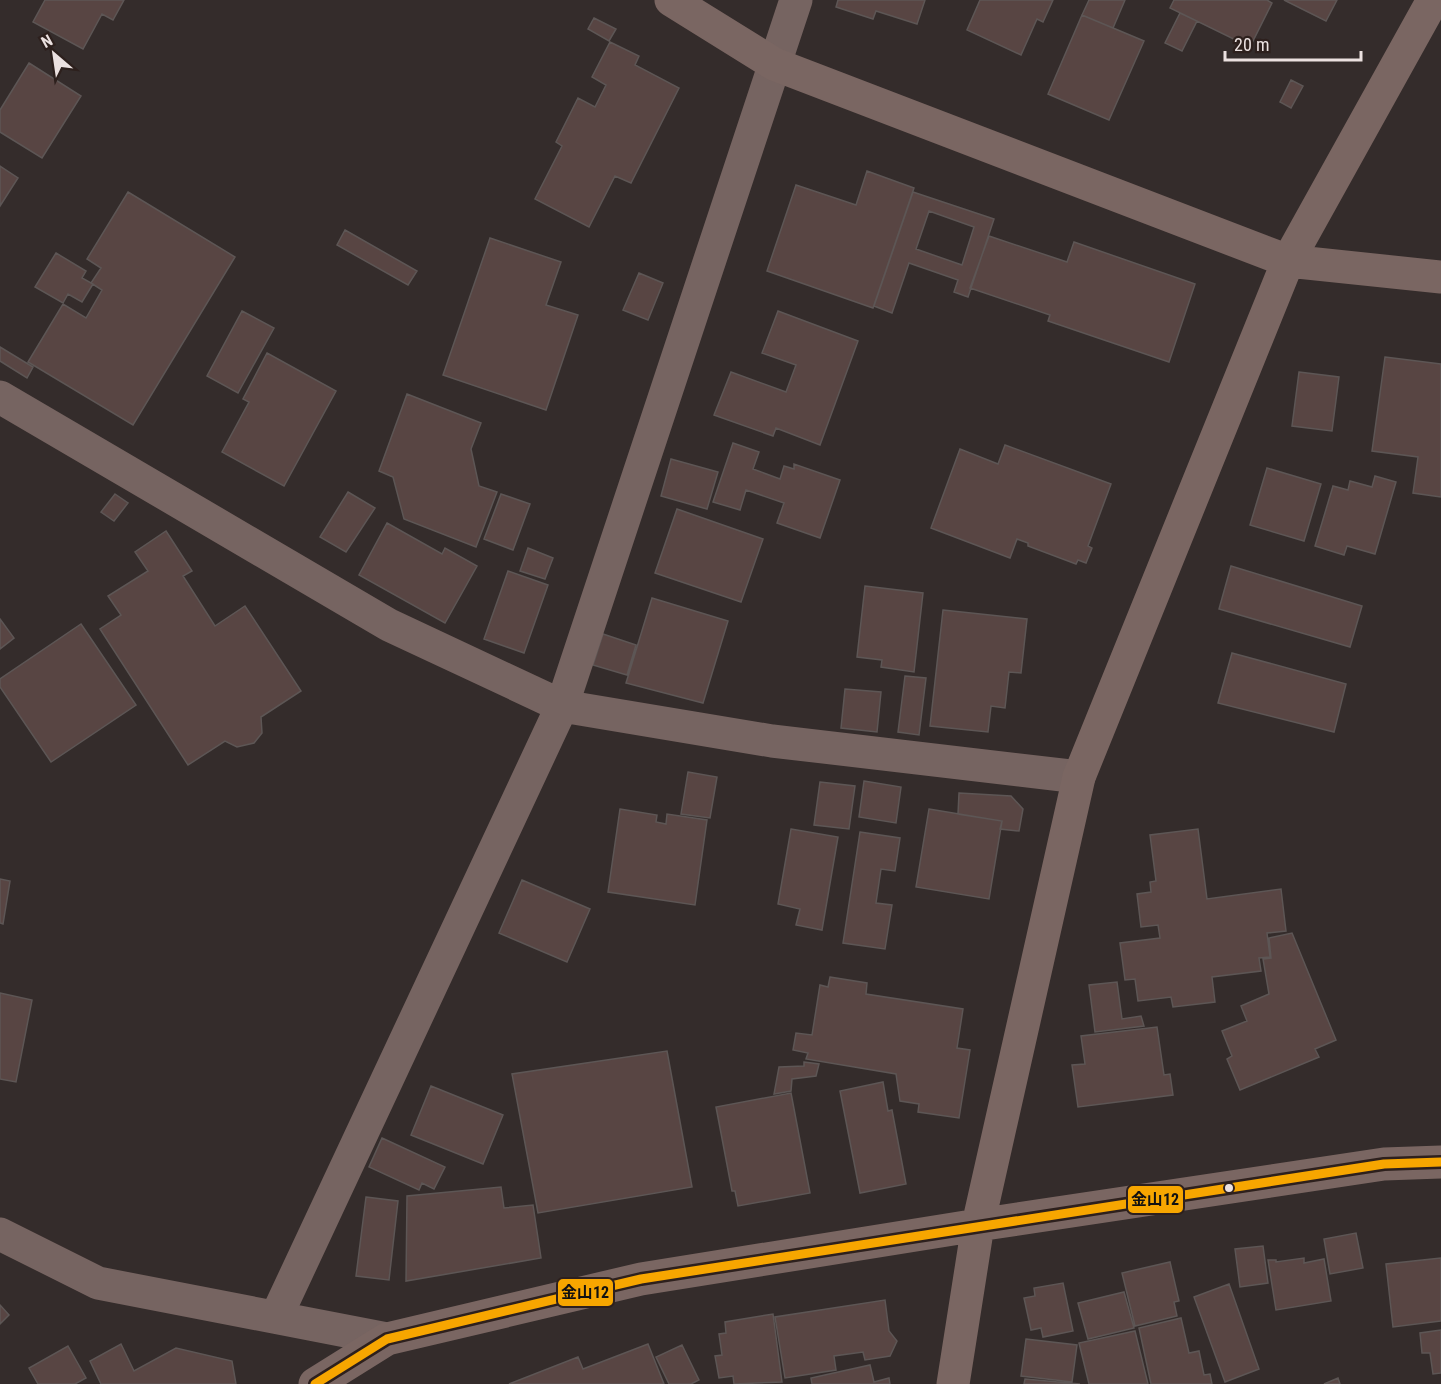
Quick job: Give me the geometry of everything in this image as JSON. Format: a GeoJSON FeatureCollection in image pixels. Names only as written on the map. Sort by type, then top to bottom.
{"type":"FeatureCollection","features":[{"type":"Feature","properties":{"kind":"street"},"geometry":{"type":"LineString","coordinates":[[671,0],[774,64],[1288,261],[1441,277]]}},
{"type":"Feature","properties":{"kind":"street"},"geometry":{"type":"LineString","coordinates":[[276,1317],[562,706],[796,0]]}},
{"type":"Feature","properties":{"kind":"street"},"geometry":{"type":"LineString","coordinates":[[953,1384],[978,1225],[1078,777],[1288,261],[1433,0]]}},
{"type":"Feature","properties":{"kind":"street"},"geometry":{"type":"LineString","coordinates":[[0,397],[389,625],[562,706],[772,741],[1078,777]]}},
{"type":"Feature","properties":{"kind":"street"},"geometry":{"type":"LineString","coordinates":[[315,1384],[387,1339],[641,1279],[978,1225],[1384,1164],[1441,1162]]}},
{"type":"Feature","properties":{"kind":"street"},"geometry":{"type":"LineString","coordinates":[[0,1234],[98,1283],[387,1339]]}},
{"type":"Feature","properties":{"kind":"building"},"geometry":{"type":"Polygon","coordinates":[[[45,0],[124,0],[113,20],[102,14],[83,49],[33,22],[45,0]]]}},
{"type":"Feature","properties":{"kind":"building"},"geometry":{"type":"Polygon","coordinates":[[[838,0],[925,0],[917,24],[876,11],[873,19],[836,7],[838,0]]]}},
{"type":"Feature","properties":{"kind":"building"},"geometry":{"type":"Polygon","coordinates":[[[980,0],[1053,0],[1043,22],[1037,19],[1021,55],[967,30],[980,0]]]}},
{"type":"Feature","properties":{"kind":"building"},"geometry":{"type":"Polygon","coordinates":[[[1089,0],[1125,0],[1113,28],[1082,15],[1089,0]]]}},
{"type":"Feature","properties":{"kind":"building"},"geometry":{"type":"Polygon","coordinates":[[[1174,0],[1267,0],[1272,3],[1250,47],[1170,8],[1174,0]]]}},
{"type":"Feature","properties":{"kind":"building"},"geometry":{"type":"Polygon","coordinates":[[[1284,0],[1337,0],[1326,21],[1284,0]]]}},
{"type":"Feature","properties":{"kind":"building"},"geometry":{"type":"Polygon","coordinates":[[[1180,13],[1197,21],[1182,51],[1165,43],[1180,13]]]}},
{"type":"Feature","properties":{"kind":"building"},"geometry":{"type":"Polygon","coordinates":[[[1082,15],[1144,41],[1109,120],[1048,94],[1082,15]]]}},
{"type":"Feature","properties":{"kind":"building"},"geometry":{"type":"Polygon","coordinates":[[[594,18],[616,29],[609,41],[588,29],[594,18]]]}},
{"type":"Feature","properties":{"kind":"building"},"geometry":{"type":"Polygon","coordinates":[[[610,42],[639,56],[635,65],[679,88],[631,183],[615,176],[589,227],[535,199],[562,146],[556,142],[578,98],[595,107],[606,85],[592,77],[610,42]]]}},
{"type":"Feature","properties":{"kind":"building"},"geometry":{"type":"Polygon","coordinates":[[[29,63],[81,96],[42,158],[0,132],[0,110],[29,63]]]}},
{"type":"Feature","properties":{"kind":"building"},"geometry":{"type":"Polygon","coordinates":[[[1291,80],[1303,86],[1291,108],[1280,102],[1291,80]]]}},
{"type":"Feature","properties":{"kind":"building"},"geometry":{"type":"Polygon","coordinates":[[[0,166],[18,178],[0,206],[0,166]]]}},
{"type":"Feature","properties":{"kind":"building"},"geometry":{"type":"Polygon","coordinates":[[[867,171],[914,188],[873,308],[767,271],[796,185],[856,205],[867,171]]]}},
{"type":"Feature","properties":{"kind":"building"},"geometry":{"type":"Polygon","coordinates":[[[128,192],[235,257],[133,425],[28,362],[63,304],[86,318],[102,290],[91,283],[101,268],[87,259],[128,192]]]}},
{"type":"Feature","properties":{"kind":"building"},"geometry":{"type":"Polygon","coordinates":[[[913,192],[994,219],[968,297],[954,292],[958,280],[909,263],[892,313],[874,306],[913,192]],[[929,211],[916,249],[962,265],[974,227],[929,211]]]}},
{"type":"Feature","properties":{"kind":"building"},"geometry":{"type":"Polygon","coordinates":[[[345,230],[417,271],[408,285],[337,245],[345,230]]]}},
{"type":"Feature","properties":{"kind":"building"},"geometry":{"type":"Polygon","coordinates":[[[989,236],[1067,262],[1074,242],[1195,284],[1169,362],[1048,321],[1050,315],[970,288],[989,236]]]}},
{"type":"Feature","properties":{"kind":"building"},"geometry":{"type":"Polygon","coordinates":[[[490,238],[561,262],[546,305],[578,315],[546,410],[443,375],[490,238]]]}},
{"type":"Feature","properties":{"kind":"building"},"geometry":{"type":"Polygon","coordinates":[[[56,253],[86,271],[82,278],[93,284],[82,302],[68,294],[63,303],[35,287],[56,253]]]}},
{"type":"Feature","properties":{"kind":"building"},"geometry":{"type":"Polygon","coordinates":[[[639,273],[663,283],[648,320],[623,310],[639,273]]]}},
{"type":"Feature","properties":{"kind":"building"},"geometry":{"type":"Polygon","coordinates":[[[242,311],[274,328],[238,393],[207,376],[242,311]]]}},
{"type":"Feature","properties":{"kind":"building"},"geometry":{"type":"Polygon","coordinates":[[[778,311],[858,341],[820,445],[776,428],[773,436],[714,415],[731,372],[786,392],[796,365],[762,353],[778,311]]]}},
{"type":"Feature","properties":{"kind":"building"},"geometry":{"type":"Polygon","coordinates":[[[0,347],[33,367],[27,378],[0,361],[0,347]]]}},
{"type":"Feature","properties":{"kind":"building"},"geometry":{"type":"Polygon","coordinates":[[[267,353],[336,391],[284,486],[222,452],[249,402],[243,399],[267,353]]]}},
{"type":"Feature","properties":{"kind":"building"},"geometry":{"type":"Polygon","coordinates":[[[1385,357],[1441,364],[1441,497],[1413,493],[1418,457],[1372,451],[1385,357]]]}},
{"type":"Feature","properties":{"kind":"building"},"geometry":{"type":"Polygon","coordinates":[[[1299,372],[1339,377],[1332,431],[1292,426],[1299,372]]]}},
{"type":"Feature","properties":{"kind":"building"},"geometry":{"type":"Polygon","coordinates":[[[407,394],[481,423],[471,449],[479,486],[497,492],[476,547],[404,519],[393,477],[379,471],[407,394]]]}},
{"type":"Feature","properties":{"kind":"building"},"geometry":{"type":"Polygon","coordinates":[[[733,443],[759,452],[753,469],[780,479],[784,466],[794,469],[794,464],[840,480],[820,538],[777,523],[784,503],[746,490],[740,510],[713,502],[733,443]]]}},
{"type":"Feature","properties":{"kind":"building"},"geometry":{"type":"Polygon","coordinates":[[[1005,445],[1111,484],[1088,546],[1092,548],[1086,563],[1078,560],[1076,564],[1028,546],[1028,543],[1017,539],[1010,558],[931,528],[960,449],[998,464],[1005,445]]]}},
{"type":"Feature","properties":{"kind":"building"},"geometry":{"type":"Polygon","coordinates":[[[671,459],[718,472],[707,509],[661,496],[671,459]]]}},
{"type":"Feature","properties":{"kind":"building"},"geometry":{"type":"Polygon","coordinates":[[[1267,468],[1321,484],[1304,541],[1250,525],[1267,468]]]}},
{"type":"Feature","properties":{"kind":"building"},"geometry":{"type":"Polygon","coordinates":[[[1375,476],[1396,482],[1375,554],[1347,546],[1344,555],[1315,546],[1333,486],[1348,490],[1350,481],[1372,487],[1375,476]]]}},
{"type":"Feature","properties":{"kind":"building"},"geometry":{"type":"Polygon","coordinates":[[[348,492],[375,508],[346,552],[320,537],[348,492]]]}},
{"type":"Feature","properties":{"kind":"building"},"geometry":{"type":"Polygon","coordinates":[[[115,494],[128,503],[114,521],[101,512],[115,494]]]}},
{"type":"Feature","properties":{"kind":"building"},"geometry":{"type":"Polygon","coordinates":[[[501,494],[530,504],[513,550],[484,539],[501,494]]]}},
{"type":"Feature","properties":{"kind":"building"},"geometry":{"type":"Polygon","coordinates":[[[677,509],[763,539],[741,602],[655,573],[677,509]]]}},
{"type":"Feature","properties":{"kind":"building"},"geometry":{"type":"Polygon","coordinates":[[[387,523],[442,554],[445,548],[477,566],[445,623],[359,575],[387,523]]]}},
{"type":"Feature","properties":{"kind":"building"},"geometry":{"type":"Polygon","coordinates":[[[166,531],[192,571],[183,576],[215,626],[245,606],[301,691],[261,717],[262,733],[254,743],[237,747],[225,741],[188,765],[100,629],[121,615],[108,596],[148,571],[135,552],[166,531]]]}},
{"type":"Feature","properties":{"kind":"building"},"geometry":{"type":"Polygon","coordinates":[[[528,548],[553,558],[545,579],[520,571],[528,548]]]}},
{"type":"Feature","properties":{"kind":"building"},"geometry":{"type":"Polygon","coordinates":[[[1231,566],[1362,606],[1350,647],[1219,609],[1231,566]]]}},
{"type":"Feature","properties":{"kind":"building"},"geometry":{"type":"Polygon","coordinates":[[[508,571],[548,585],[524,653],[484,639],[508,571]]]}},
{"type":"Feature","properties":{"kind":"building"},"geometry":{"type":"Polygon","coordinates":[[[865,586],[923,593],[914,672],[881,667],[882,660],[857,657],[865,586]]]}},
{"type":"Feature","properties":{"kind":"building"},"geometry":{"type":"Polygon","coordinates":[[[652,598],[728,621],[703,703],[626,683],[652,598]]]}},
{"type":"Feature","properties":{"kind":"building"},"geometry":{"type":"Polygon","coordinates":[[[943,610],[1027,619],[1021,673],[1009,672],[1005,708],[991,706],[988,732],[930,726],[943,610]]]}},
{"type":"Feature","properties":{"kind":"building"},"geometry":{"type":"Polygon","coordinates":[[[0,619],[14,638],[0,649],[0,619]]]}},
{"type":"Feature","properties":{"kind":"building"},"geometry":{"type":"Polygon","coordinates":[[[81,624],[136,705],[51,762],[0,687],[0,679],[81,624]]]}},
{"type":"Feature","properties":{"kind":"building"},"geometry":{"type":"Polygon","coordinates":[[[603,634],[636,645],[627,675],[593,665],[603,634]]]}},
{"type":"Feature","properties":{"kind":"building"},"geometry":{"type":"Polygon","coordinates":[[[1232,653],[1346,684],[1334,732],[1218,703],[1232,653]]]}},
{"type":"Feature","properties":{"kind":"building"},"geometry":{"type":"Polygon","coordinates":[[[905,676],[926,678],[919,735],[898,732],[905,676]]]}},
{"type":"Feature","properties":{"kind":"building"},"geometry":{"type":"Polygon","coordinates":[[[845,689],[881,692],[877,732],[841,728],[845,689]]]}},
{"type":"Feature","properties":{"kind":"building"},"geometry":{"type":"Polygon","coordinates":[[[688,772],[717,777],[710,818],[681,814],[688,772]]]}},
{"type":"Feature","properties":{"kind":"building"},"geometry":{"type":"Polygon","coordinates":[[[864,781],[901,787],[896,823],[859,817],[864,781]]]}},
{"type":"Feature","properties":{"kind":"building"},"geometry":{"type":"Polygon","coordinates":[[[820,782],[855,786],[849,829],[814,825],[820,782]]]}},
{"type":"Feature","properties":{"kind":"building"},"geometry":{"type":"Polygon","coordinates":[[[959,793],[1011,796],[1023,809],[1019,831],[1000,829],[1002,821],[958,814],[959,793]]]}},
{"type":"Feature","properties":{"kind":"building"},"geometry":{"type":"Polygon","coordinates":[[[620,809],[657,815],[656,822],[666,824],[667,814],[707,820],[695,905],[608,892],[620,809]]]}},
{"type":"Feature","properties":{"kind":"building"},"geometry":{"type":"Polygon","coordinates":[[[929,809],[1002,821],[989,899],[916,887],[929,809]]]}},
{"type":"Feature","properties":{"kind":"building"},"geometry":{"type":"Polygon","coordinates":[[[791,829],[838,837],[822,930],[796,925],[800,909],[778,904],[791,829]]]}},
{"type":"Feature","properties":{"kind":"building"},"geometry":{"type":"Polygon","coordinates":[[[1198,829],[1207,899],[1281,889],[1286,931],[1267,933],[1270,957],[1259,958],[1261,971],[1212,977],[1215,1002],[1173,1007],[1171,997],[1138,1001],[1135,979],[1125,980],[1120,943],[1160,938],[1158,925],[1141,927],[1137,894],[1151,892],[1150,882],[1156,881],[1150,835],[1198,829]]]}},
{"type":"Feature","properties":{"kind":"building"},"geometry":{"type":"Polygon","coordinates":[[[860,832],[900,838],[895,871],[881,869],[876,903],[892,905],[885,949],[843,943],[860,832]]]}},
{"type":"Feature","properties":{"kind":"building"},"geometry":{"type":"Polygon","coordinates":[[[0,879],[10,881],[3,924],[0,923],[0,879]]]}},
{"type":"Feature","properties":{"kind":"building"},"geometry":{"type":"Polygon","coordinates":[[[522,880],[590,909],[567,962],[499,933],[522,880]]]}},
{"type":"Feature","properties":{"kind":"building"},"geometry":{"type":"Polygon","coordinates":[[[1292,933],[1336,1040],[1315,1049],[1319,1057],[1240,1090],[1227,1059],[1232,1056],[1222,1031],[1247,1021],[1241,1006],[1269,994],[1263,959],[1271,958],[1269,938],[1292,933]]]}},
{"type":"Feature","properties":{"kind":"building"},"geometry":{"type":"Polygon","coordinates":[[[830,977],[867,983],[866,994],[963,1009],[957,1048],[970,1050],[959,1118],[918,1112],[919,1104],[900,1101],[896,1074],[806,1059],[808,1053],[793,1050],[796,1033],[812,1035],[820,985],[828,987],[830,977]]]}},
{"type":"Feature","properties":{"kind":"building"},"geometry":{"type":"Polygon","coordinates":[[[1117,982],[1122,1019],[1141,1016],[1144,1026],[1095,1032],[1089,985],[1117,982]]]}},
{"type":"Feature","properties":{"kind":"building"},"geometry":{"type":"Polygon","coordinates":[[[0,993],[32,1000],[16,1082],[0,1079],[0,993]]]}},
{"type":"Feature","properties":{"kind":"building"},"geometry":{"type":"Polygon","coordinates":[[[1157,1027],[1164,1075],[1170,1074],[1173,1095],[1078,1107],[1072,1065],[1085,1064],[1081,1036],[1157,1027]]]}},
{"type":"Feature","properties":{"kind":"building"},"geometry":{"type":"Polygon","coordinates":[[[667,1051],[692,1187],[538,1213],[512,1074],[667,1051]]]}},
{"type":"Feature","properties":{"kind":"building"},"geometry":{"type":"Polygon","coordinates":[[[804,1062],[819,1064],[816,1076],[792,1079],[791,1091],[774,1094],[779,1067],[804,1066],[804,1062]]]}},
{"type":"Feature","properties":{"kind":"building"},"geometry":{"type":"Polygon","coordinates":[[[883,1082],[888,1111],[892,1110],[906,1184],[860,1193],[840,1091],[883,1082]]]}},
{"type":"Feature","properties":{"kind":"building"},"geometry":{"type":"Polygon","coordinates":[[[431,1086],[503,1115],[483,1164],[411,1135],[431,1086]]]}},
{"type":"Feature","properties":{"kind":"building"},"geometry":{"type":"Polygon","coordinates":[[[791,1093],[810,1193],[738,1206],[735,1191],[732,1191],[716,1107],[791,1093]]]}},
{"type":"Feature","properties":{"kind":"building"},"geometry":{"type":"Polygon","coordinates":[[[382,1138],[445,1167],[434,1189],[422,1183],[419,1190],[369,1167],[382,1138]]]}},
{"type":"Feature","properties":{"kind":"building"},"geometry":{"type":"Polygon","coordinates":[[[501,1187],[504,1208],[533,1205],[541,1258],[406,1281],[407,1196],[501,1187]]]}},
{"type":"Feature","properties":{"kind":"building"},"geometry":{"type":"Polygon","coordinates":[[[366,1197],[398,1201],[389,1280],[356,1276],[366,1197]]]}},
{"type":"Feature","properties":{"kind":"building"},"geometry":{"type":"Polygon","coordinates":[[[1356,1233],[1363,1268],[1330,1274],[1324,1239],[1356,1233]]]}},
{"type":"Feature","properties":{"kind":"building"},"geometry":{"type":"Polygon","coordinates":[[[1263,1246],[1268,1283],[1240,1287],[1235,1249],[1263,1246]]]}},
{"type":"Feature","properties":{"kind":"building"},"geometry":{"type":"Polygon","coordinates":[[[1304,1258],[1304,1263],[1324,1259],[1331,1301],[1276,1310],[1268,1260],[1276,1260],[1276,1262],[1304,1258]]]}},
{"type":"Feature","properties":{"kind":"building"},"geometry":{"type":"Polygon","coordinates":[[[1441,1258],[1441,1321],[1393,1327],[1386,1264],[1441,1258]]]}},
{"type":"Feature","properties":{"kind":"building"},"geometry":{"type":"Polygon","coordinates":[[[1170,1262],[1179,1301],[1174,1302],[1177,1316],[1135,1326],[1122,1273],[1170,1262]]]}},
{"type":"Feature","properties":{"kind":"building"},"geometry":{"type":"Polygon","coordinates":[[[1063,1283],[1073,1331],[1043,1337],[1041,1328],[1031,1330],[1024,1298],[1035,1296],[1034,1288],[1063,1283]]]}},
{"type":"Feature","properties":{"kind":"building"},"geometry":{"type":"Polygon","coordinates":[[[1229,1284],[1259,1369],[1225,1382],[1194,1297],[1229,1284]]]}},
{"type":"Feature","properties":{"kind":"building"},"geometry":{"type":"Polygon","coordinates":[[[1124,1292],[1134,1328],[1088,1339],[1078,1303],[1124,1292]]]}},
{"type":"Feature","properties":{"kind":"building"},"geometry":{"type":"Polygon","coordinates":[[[885,1300],[889,1331],[897,1341],[890,1356],[865,1360],[863,1352],[834,1356],[836,1370],[785,1378],[775,1317],[885,1300]]]}},
{"type":"Feature","properties":{"kind":"building"},"geometry":{"type":"Polygon","coordinates":[[[0,1305],[9,1315],[0,1324],[0,1305]]]}},
{"type":"Feature","properties":{"kind":"building"},"geometry":{"type":"Polygon","coordinates":[[[773,1314],[782,1382],[734,1384],[733,1376],[719,1378],[715,1356],[722,1355],[719,1334],[726,1333],[725,1322],[773,1314]]]}},
{"type":"Feature","properties":{"kind":"building"},"geometry":{"type":"Polygon","coordinates":[[[1181,1318],[1189,1353],[1199,1351],[1204,1375],[1210,1374],[1212,1384],[1151,1384],[1139,1328],[1181,1318]]]}},
{"type":"Feature","properties":{"kind":"building"},"geometry":{"type":"Polygon","coordinates":[[[1441,1330],[1441,1373],[1433,1374],[1430,1353],[1422,1353],[1420,1333],[1441,1330]]]}},
{"type":"Feature","properties":{"kind":"building"},"geometry":{"type":"Polygon","coordinates":[[[1135,1331],[1148,1384],[1089,1384],[1079,1343],[1135,1331]]]}},
{"type":"Feature","properties":{"kind":"building"},"geometry":{"type":"Polygon","coordinates":[[[1026,1339],[1077,1345],[1072,1382],[1021,1376],[1026,1339]]]}},
{"type":"Feature","properties":{"kind":"building"},"geometry":{"type":"Polygon","coordinates":[[[121,1344],[134,1371],[176,1348],[232,1361],[236,1384],[101,1384],[90,1361],[121,1344]]]}},
{"type":"Feature","properties":{"kind":"building"},"geometry":{"type":"Polygon","coordinates":[[[648,1344],[664,1384],[509,1384],[578,1357],[583,1369],[648,1344]]]}},
{"type":"Feature","properties":{"kind":"building"},"geometry":{"type":"Polygon","coordinates":[[[682,1345],[699,1380],[691,1384],[669,1384],[656,1357],[682,1345]]]}},
{"type":"Feature","properties":{"kind":"building"},"geometry":{"type":"Polygon","coordinates":[[[68,1346],[86,1378],[75,1384],[38,1384],[29,1368],[68,1346]]]}},
{"type":"Feature","properties":{"kind":"building"},"geometry":{"type":"Polygon","coordinates":[[[870,1365],[874,1382],[889,1378],[890,1384],[812,1384],[811,1378],[870,1365]]]}},
{"type":"Feature","properties":{"kind":"building"},"geometry":{"type":"Polygon","coordinates":[[[1338,1378],[1340,1384],[1324,1384],[1338,1378]]]}},
{"type":"Feature","properties":{"kind":"building"},"geometry":{"type":"Polygon","coordinates":[[[1025,1379],[1080,1384],[1024,1384],[1025,1379]]]}},
{"type":"Feature","properties":{"kind":"transit line","name":"金山12"},"geometry":{"type":"LineString","coordinates":[[315,1384],[387,1339],[641,1279],[1384,1164],[1441,1162]]}}]}
